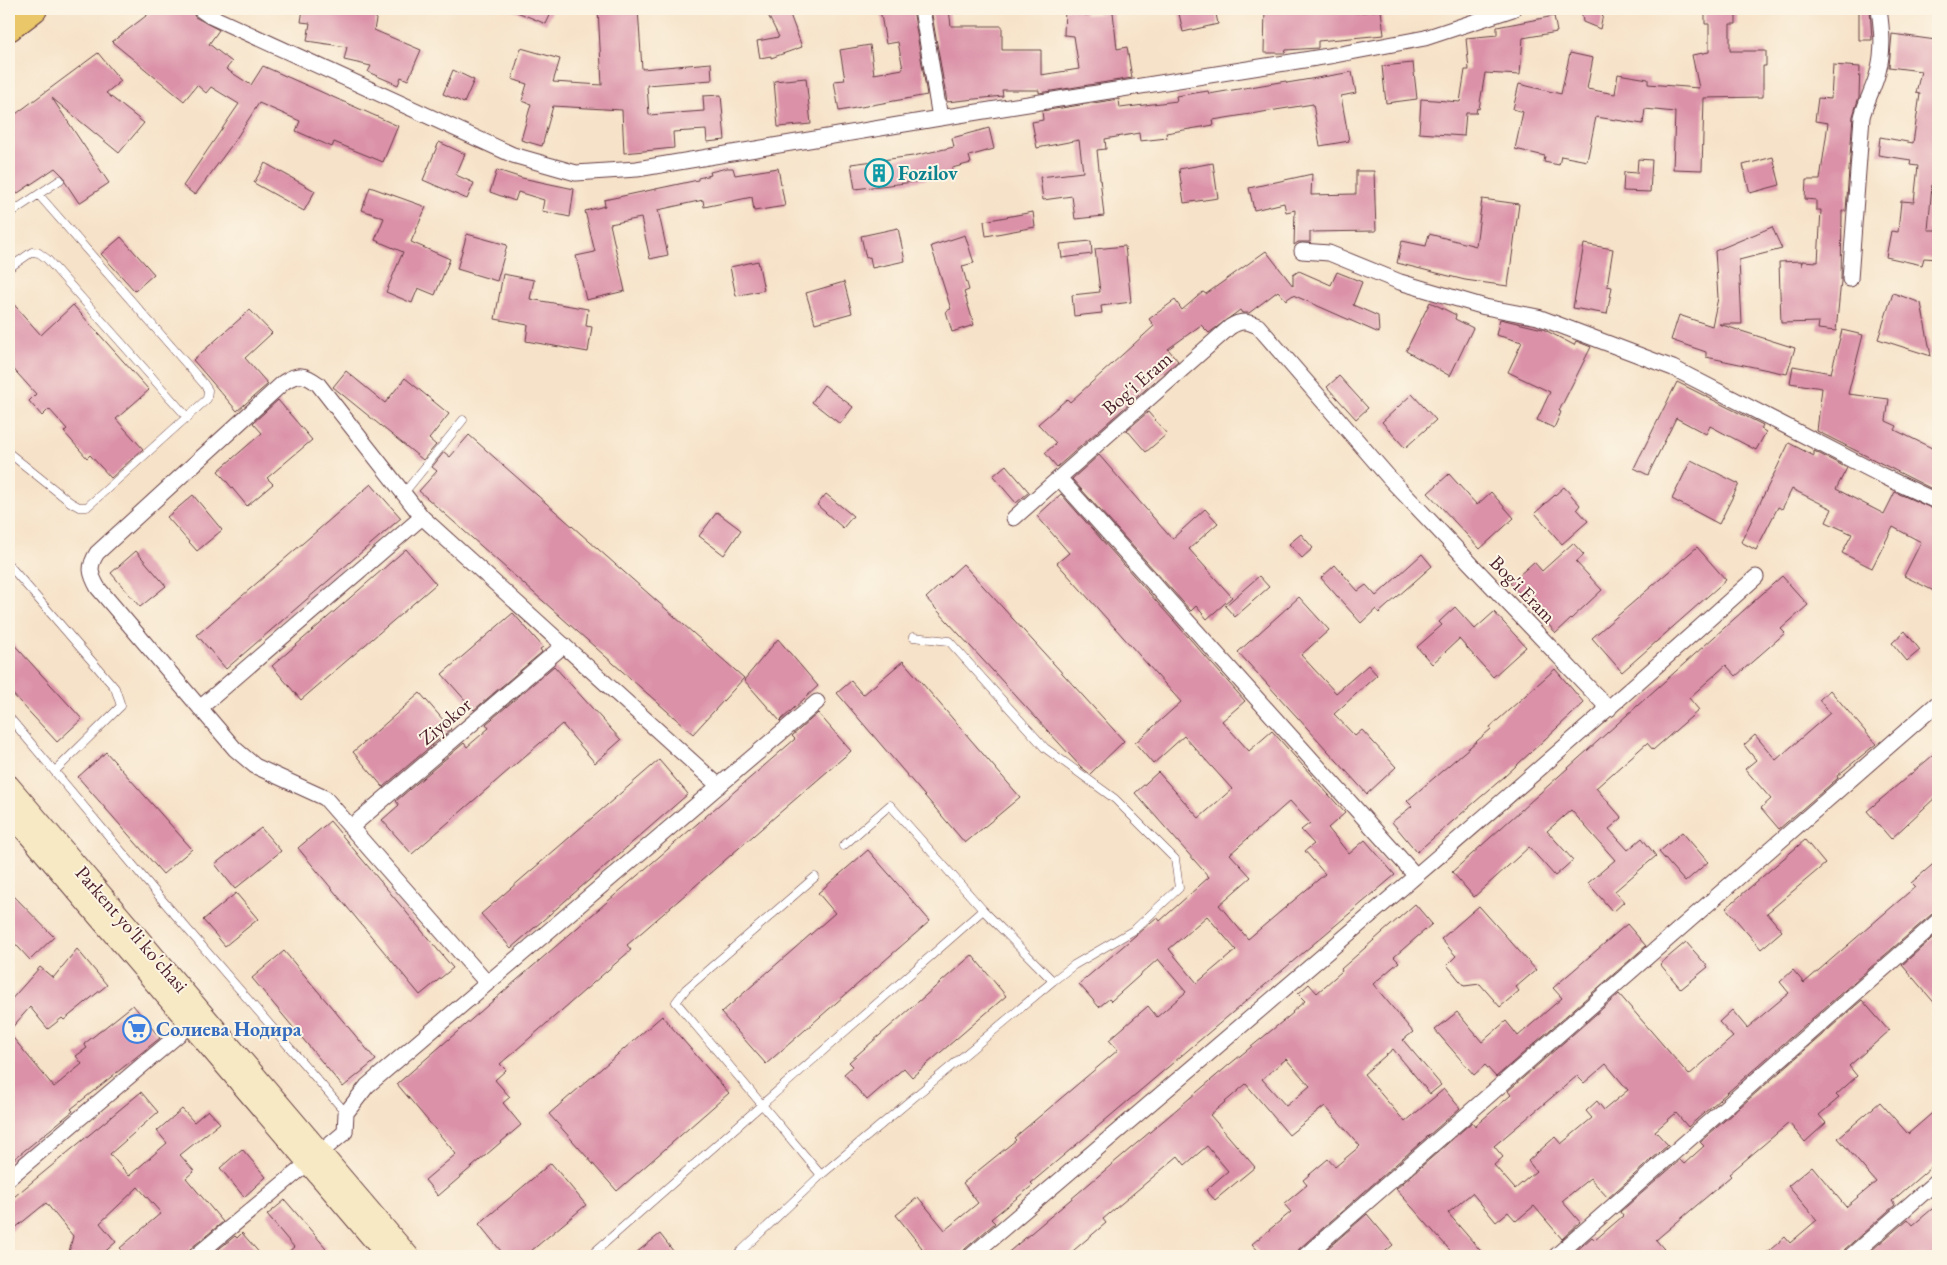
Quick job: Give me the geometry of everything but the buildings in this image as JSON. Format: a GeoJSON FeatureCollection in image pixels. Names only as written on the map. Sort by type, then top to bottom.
{"type":"FeatureCollection","features":[{"type":"Feature","properties":{"kind":"highway"},"geometry":{"type":"LineString","coordinates":[[9,28],[34,9]]}},
{"type":"Feature","properties":{"kind":"street"},"geometry":{"type":"LineString","coordinates":[[200,9],[210,16],[512,156],[576,173],[637,169],[1335,55],[1416,40],[1513,9]]}},
{"type":"Feature","properties":{"kind":"street"},"geometry":{"type":"LineString","coordinates":[[922,9],[940,118]]}},
{"type":"Feature","properties":{"kind":"street"},"geometry":{"type":"LineString","coordinates":[[1850,279],[1862,117],[1866,100],[1878,73],[1883,41],[1879,9]]}},
{"type":"Feature","properties":{"kind":"street"},"geometry":{"type":"LineString","coordinates":[[1302,251],[1329,253],[1409,284],[1485,307],[1538,317],[1673,368],[1880,475],[1938,502]]}},
{"type":"Feature","properties":{"kind":"street","name":"Bog'i Eram"},"geometry":{"type":"LineString","coordinates":[[1014,518],[1230,327],[1237,322],[1246,321],[1258,326],[1392,481],[1609,709]]}},
{"type":"Feature","properties":{"kind":"street"},"geometry":{"type":"LineString","coordinates":[[487,983],[325,798],[254,766],[243,758],[98,588],[91,575],[91,562],[98,553],[284,382],[295,375],[306,375],[318,384],[422,517],[720,786]]}},
{"type":"Feature","properties":{"kind":"street"},"geometry":{"type":"LineString","coordinates":[[1059,478],[1416,876]]}},
{"type":"Feature","properties":{"kind":"street"},"geometry":{"type":"LineString","coordinates":[[200,708],[422,517]]}},
{"type":"Feature","properties":{"kind":"street"},"geometry":{"type":"LineString","coordinates":[[971,1256],[1609,709],[1756,576]]}},
{"type":"Feature","properties":{"kind":"street","name":"Ziyokor"},"geometry":{"type":"LineString","coordinates":[[351,827],[564,645]]}},
{"type":"Feature","properties":{"kind":"street"},"geometry":{"type":"LineString","coordinates":[[196,1256],[345,1132],[346,1113],[367,1086],[817,702]]}},
{"type":"Feature","properties":{"kind":"street"},"geometry":{"type":"LineString","coordinates":[[1305,1256],[1938,703]]}},
{"type":"Feature","properties":{"kind":"street","name":"Parkent yo'li ko'chasi"},"geometry":{"type":"LineString","coordinates":[[9,785],[315,1157],[387,1256]]}},
{"type":"Feature","properties":{"kind":"street","name":"Parkent yo'li ko'chasi"},"geometry":{"type":"LineString","coordinates":[[9,812],[191,1024],[409,1256]]}},
{"type":"Feature","properties":{"kind":"street"},"geometry":{"type":"LineString","coordinates":[[1556,1256],[1938,921]]}},
{"type":"Feature","properties":{"kind":"street"},"geometry":{"type":"LineString","coordinates":[[9,1178],[191,1024]]}},
{"type":"Feature","properties":{"kind":"street"},"geometry":{"type":"LineString","coordinates":[[1851,1256],[1938,1180]]}},
{"type":"Feature","properties":{"kind":"lane"},"geometry":{"type":"LineString","coordinates":[[9,214],[60,180]]}},
{"type":"Feature","properties":{"kind":"lane"},"geometry":{"type":"LineString","coordinates":[[9,453],[70,502],[79,507],[87,507],[207,399],[208,390],[204,384],[39,195]]}},
{"type":"Feature","properties":{"kind":"lane"},"geometry":{"type":"LineString","coordinates":[[9,268],[32,252],[39,253],[47,259],[188,418]]}},
{"type":"Feature","properties":{"kind":"lane"},"geometry":{"type":"LineString","coordinates":[[404,493],[463,420]]}},
{"type":"Feature","properties":{"kind":"lane"},"geometry":{"type":"LineString","coordinates":[[10,568],[115,688],[121,706],[55,770]]}},
{"type":"Feature","properties":{"kind":"lane"},"geometry":{"type":"LineString","coordinates":[[736,1256],[821,1175],[1053,981],[1074,965],[1134,930],[1180,888],[1175,859],[1115,800],[1045,748],[949,641],[913,637]]}},
{"type":"Feature","properties":{"kind":"lane"},"geometry":{"type":"LineString","coordinates":[[9,718],[55,770],[158,896],[346,1113]]}},
{"type":"Feature","properties":{"kind":"lane"},"geometry":{"type":"LineString","coordinates":[[844,846],[890,805],[983,910],[1053,981]]}},
{"type":"Feature","properties":{"kind":"lane"},"geometry":{"type":"LineString","coordinates":[[815,877],[686,990],[676,1002],[821,1175]]}},
{"type":"Feature","properties":{"kind":"lane"},"geometry":{"type":"LineString","coordinates":[[590,1256],[983,910]]}},
{"type":"Feature","properties":{"kind":"place","name":"Fozilov"},"geometry":{"type":"Point","coordinates":[879,173]}},
{"type":"Feature","properties":{"kind":"place","name":"Солиева Нодира"},"geometry":{"type":"Point","coordinates":[137,1029]}}]}
